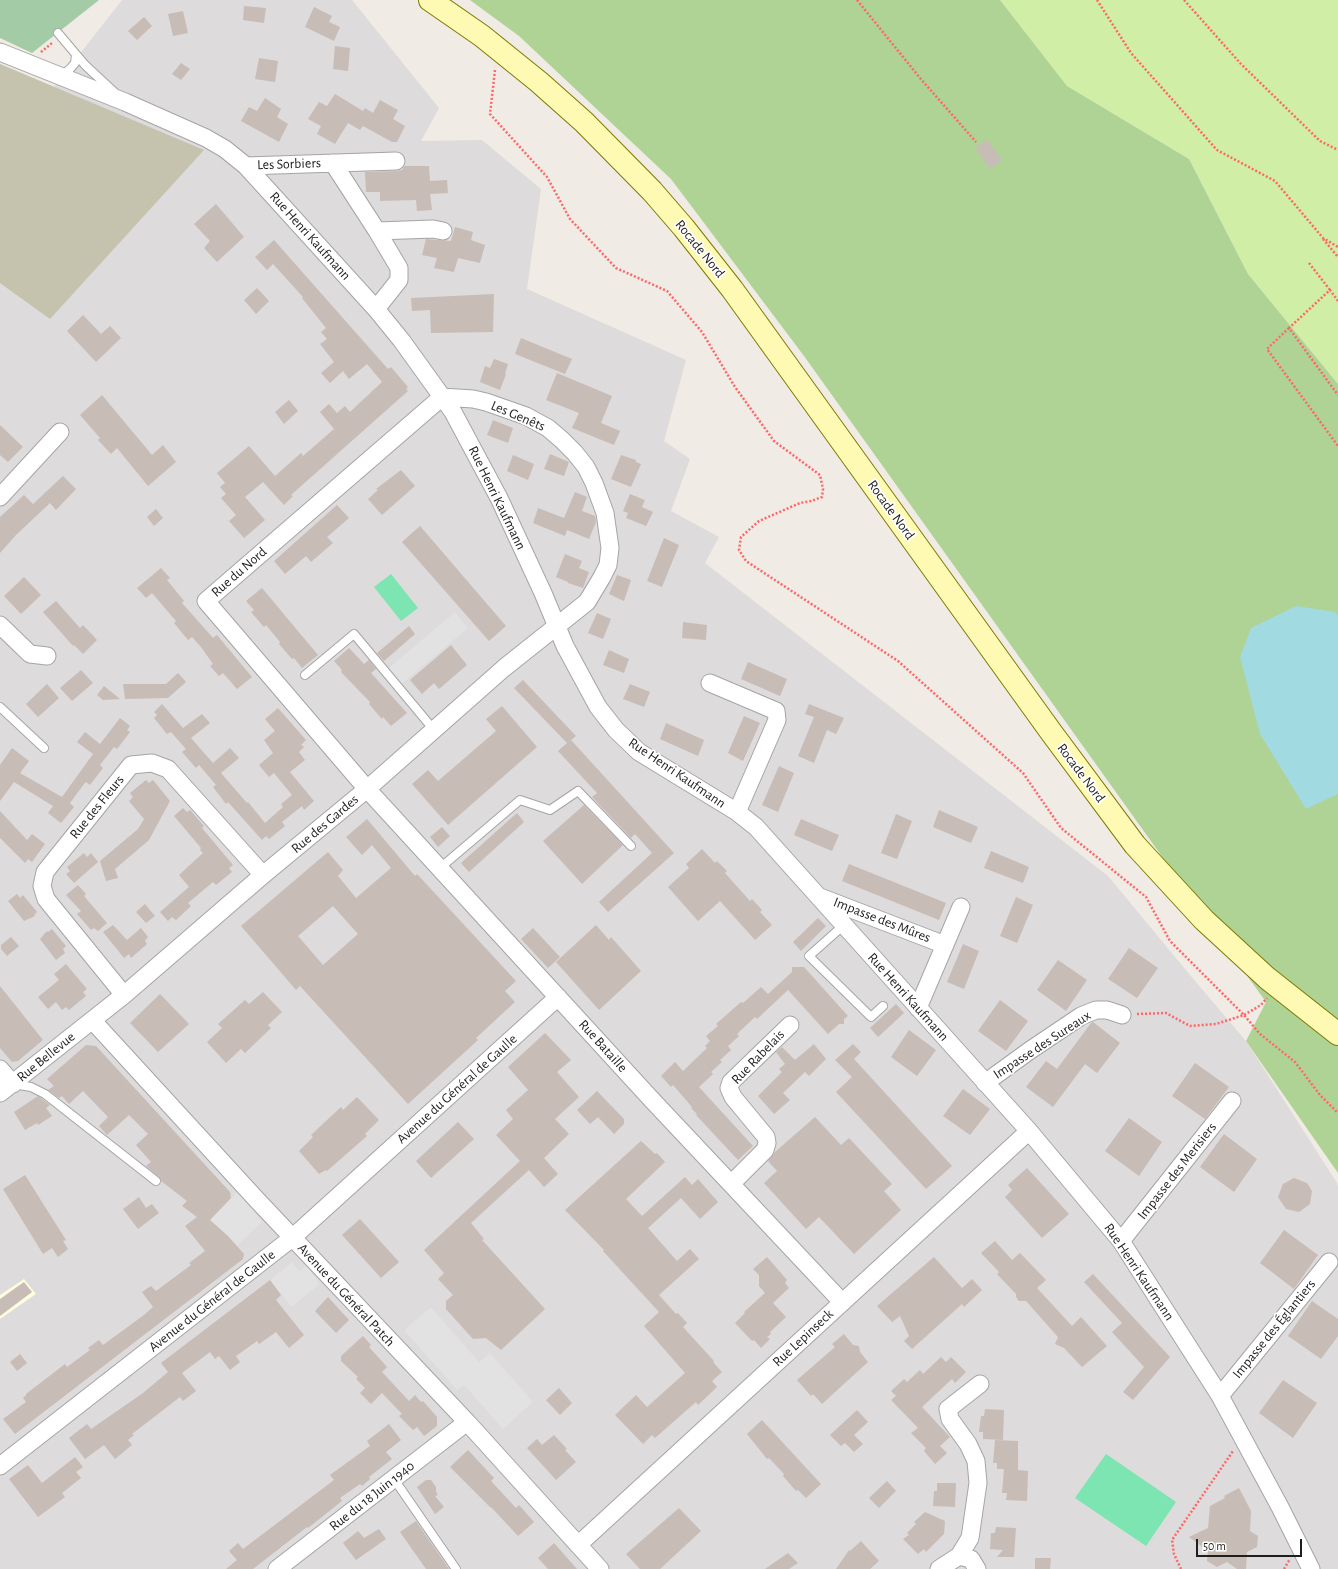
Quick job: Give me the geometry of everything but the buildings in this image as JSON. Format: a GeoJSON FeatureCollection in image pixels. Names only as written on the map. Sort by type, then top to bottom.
{"type":"FeatureCollection","features":[{"type":"Feature","properties":{"kind":"main road","name":"Rocade Nord"},"geometry":{"type":"LineString","coordinates":[[430,0],[482,36],[539,82],[584,122],[652,191],[684,228],[732,289],[1051,732],[1135,845],[1204,920],[1278,987],[1338,1034]]}},
{"type":"Feature","properties":{"kind":"street","name":"Rue Henri Kaufmann"},"geometry":{"type":"LineString","coordinates":[[0,52],[125,102],[216,143],[246,166],[376,309],[402,341],[442,397],[461,427],[499,498],[543,593],[565,646],[598,707],[616,730],[640,752],[737,812],[756,827],[1029,1131],[1121,1241],[1220,1396],[1280,1507],[1311,1569]]}},
{"type":"Feature","properties":{"kind":"street","name":"Les Sorbiers"},"geometry":{"type":"LineString","coordinates":[[246,166],[396,161]]}},
{"type":"Feature","properties":{"kind":"street","name":"Les Sorbiers"},"geometry":{"type":"LineString","coordinates":[[332,163],[377,231],[399,268],[399,280],[376,309]]}},
{"type":"Feature","properties":{"kind":"street"},"geometry":{"type":"LineString","coordinates":[[377,231],[432,229],[443,231]]}},
{"type":"Feature","properties":{"kind":"street","name":"Les Genêts"},"geometry":{"type":"LineString","coordinates":[[442,397],[473,399],[486,402],[538,421],[562,440],[586,467],[594,483],[605,513],[609,532],[610,548],[608,565],[587,602],[556,626]]}},
{"type":"Feature","properties":{"kind":"street","name":"Rue du Nord"},"geometry":{"type":"LineString","coordinates":[[366,789],[206,601],[442,397]]}},
{"type":"Feature","properties":{"kind":"street"},"geometry":{"type":"LineString","coordinates":[[0,497],[60,432]]}},
{"type":"Feature","properties":{"kind":"street"},"geometry":{"type":"LineString","coordinates":[[0,625],[30,654],[47,656]]}},
{"type":"Feature","properties":{"kind":"street","name":"Rue des Gardes"},"geometry":{"type":"LineString","coordinates":[[92,1020],[124,995],[262,875],[366,789],[504,668],[556,626]]}},
{"type":"Feature","properties":{"kind":"street"},"geometry":{"type":"LineString","coordinates":[[710,683],[776,711],[777,720],[737,812]]}},
{"type":"Feature","properties":{"kind":"street","name":"Rue des Fleurs"},"geometry":{"type":"LineString","coordinates":[[124,995],[46,898],[42,886],[45,872],[131,766],[152,763],[168,769],[262,875]]}},
{"type":"Feature","properties":{"kind":"street","name":"Rue Bataille"},"geometry":{"type":"LineString","coordinates":[[366,789],[842,1302]]}},
{"type":"Feature","properties":{"kind":"street","name":"Impasse des Mûres"},"geometry":{"type":"LineString","coordinates":[[818,896],[945,945]]}},
{"type":"Feature","properties":{"kind":"street","name":"Impasse des Mûres"},"geometry":{"type":"LineString","coordinates":[[918,1008],[961,907]]}},
{"type":"Feature","properties":{"kind":"street","name":"Avenue du Général de Gaulle"},"geometry":{"type":"LineString","coordinates":[[0,1466],[292,1238],[558,997]]}},
{"type":"Feature","properties":{"kind":"street","name":"Impasse des Sureaux"},"geometry":{"type":"LineString","coordinates":[[985,1082],[1081,1016],[1096,1010],[1107,1010],[1122,1015]]}},
{"type":"Feature","properties":{"kind":"street","name":"Rue Bellevue"},"geometry":{"type":"LineString","coordinates":[[6,1088],[92,1020]]}},
{"type":"Feature","properties":{"kind":"street","name":"Avenue du Général Patch"},"geometry":{"type":"LineString","coordinates":[[92,1020],[292,1238],[467,1422],[600,1569]]}},
{"type":"Feature","properties":{"kind":"street","name":"Rue Rabelais"},"geometry":{"type":"LineString","coordinates":[[731,1184],[765,1150],[767,1143],[766,1137],[733,1097],[729,1088],[731,1082],[790,1025]]}},
{"type":"Feature","properties":{"kind":"street"},"geometry":{"type":"LineString","coordinates":[[0,1069],[6,1088]]}},
{"type":"Feature","properties":{"kind":"street","name":"Impasse des Merisiers"},"geometry":{"type":"LineString","coordinates":[[1121,1241],[1232,1101]]}},
{"type":"Feature","properties":{"kind":"street","name":"Rue Lepinseck"},"geometry":{"type":"LineString","coordinates":[[578,1545],[1029,1131]]}},
{"type":"Feature","properties":{"kind":"street","name":"Impasse des Églantiers"},"geometry":{"type":"LineString","coordinates":[[1220,1396],[1329,1262]]}},
{"type":"Feature","properties":{"kind":"street"},"geometry":{"type":"LineString","coordinates":[[939,1569],[959,1556],[970,1538],[978,1483],[976,1461],[968,1444],[950,1419],[948,1409],[980,1384]]}},
{"type":"Feature","properties":{"kind":"street","name":"Rue du 18 Juin 1940"},"geometry":{"type":"LineString","coordinates":[[288,1566],[394,1479],[467,1422]]}},
{"type":"Feature","properties":{"kind":"street"},"geometry":{"type":"LineString","coordinates":[[959,1556],[971,1559],[977,1569]]}},
{"type":"Feature","properties":{"kind":"lane"},"geometry":{"type":"LineString","coordinates":[[59,34],[94,74],[125,102]]}},
{"type":"Feature","properties":{"kind":"lane"},"geometry":{"type":"LineString","coordinates":[[60,76],[70,69],[75,63],[76,55]]}},
{"type":"Feature","properties":{"kind":"lane"},"geometry":{"type":"LineString","coordinates":[[305,675],[354,634],[434,730]]}},
{"type":"Feature","properties":{"kind":"lane"},"geometry":{"type":"LineString","coordinates":[[0,708],[44,748]]}},
{"type":"Feature","properties":{"kind":"lane"},"geometry":{"type":"LineString","coordinates":[[440,868],[520,800],[550,810],[578,791],[631,846]]}},
{"type":"Feature","properties":{"kind":"lane"},"geometry":{"type":"LineString","coordinates":[[844,925],[834,932],[809,956],[871,1016],[883,1006]]}},
{"type":"Feature","properties":{"kind":"lane"},"geometry":{"type":"LineString","coordinates":[[6,1088],[31,1087],[45,1094],[156,1182]]}},
{"type":"Feature","properties":{"kind":"lane"},"geometry":{"type":"LineString","coordinates":[[394,1479],[456,1569]]}},
{"type":"Feature","properties":{"kind":"path"},"geometry":{"type":"LineString","coordinates":[[857,0],[920,78],[976,142]]}},
{"type":"Feature","properties":{"kind":"path"},"geometry":{"type":"LineString","coordinates":[[1097,0],[1132,53],[1217,150],[1275,181],[1338,257]]}},
{"type":"Feature","properties":{"kind":"path"},"geometry":{"type":"LineString","coordinates":[[1184,0],[1241,64],[1320,141],[1338,150]]}},
{"type":"Feature","properties":{"kind":"path"},"geometry":{"type":"LineString","coordinates":[[27,63],[59,34]]}},
{"type":"Feature","properties":{"kind":"path"},"geometry":{"type":"LineString","coordinates":[[498,49],[490,114],[547,177],[570,219],[616,268],[667,291],[702,332],[735,387],[774,441],[820,475],[823,489],[822,497],[800,503],[759,521],[741,536],[739,550],[746,561],[898,661],[1023,773],[1061,828],[1146,897],[1170,941],[1260,1034],[1295,1062],[1320,1095],[1338,1113]]}},
{"type":"Feature","properties":{"kind":"path"},"geometry":{"type":"LineString","coordinates":[[1323,238],[1338,246]]}},
{"type":"Feature","properties":{"kind":"path"},"geometry":{"type":"LineString","coordinates":[[1309,262],[1338,301]]}},
{"type":"Feature","properties":{"kind":"path"},"geometry":{"type":"LineString","coordinates":[[1330,290],[1267,349],[1338,446]]}},
{"type":"Feature","properties":{"kind":"path"},"geometry":{"type":"LineString","coordinates":[[1289,328],[1338,395]]}},
{"type":"Feature","properties":{"kind":"path"},"geometry":{"type":"LineString","coordinates":[[1122,1015],[1166,1013],[1190,1026],[1216,1024],[1244,1016],[1260,1005],[1278,987]]}},
{"type":"Feature","properties":{"kind":"path"},"geometry":{"type":"LineString","coordinates":[[1181,1569],[1174,1554],[1172,1540],[1243,1438]]}},
{"type":"Feature","properties":{"kind":"shaded area"},"geometry":{"type":"Polygon","coordinates":[[[122,0],[352,0],[439,108],[421,141],[482,140],[541,189],[527,289],[686,360],[664,441],[690,459],[671,511],[719,537],[705,563],[1108,876],[1246,1041],[1337,1183],[1338,1187],[1338,1569],[0,1569],[0,64],[54,87],[122,0]]]}},
{"type":"Feature","properties":{"kind":"shaded area"},"geometry":{"type":"Polygon","coordinates":[[[0,64],[204,150],[50,319],[0,283],[0,64]]]}},
{"type":"Feature","properties":{"kind":"shaded area"},"geometry":{"type":"Polygon","coordinates":[[[455,612],[468,628],[398,687],[385,671],[455,612]]]}},
{"type":"Feature","properties":{"kind":"shaded area"},"geometry":{"type":"Polygon","coordinates":[[[238,1191],[262,1222],[237,1246],[210,1220],[238,1191]]]}},
{"type":"Feature","properties":{"kind":"shaded area"},"geometry":{"type":"Polygon","coordinates":[[[292,1262],[299,1271],[306,1266],[320,1284],[291,1307],[270,1280],[292,1262]]]}},
{"type":"Feature","properties":{"kind":"shaded area"},"geometry":{"type":"Polygon","coordinates":[[[24,1279],[36,1294],[0,1319],[0,1295],[24,1279]]]}},
{"type":"Feature","properties":{"kind":"shaded area"},"geometry":{"type":"Polygon","coordinates":[[[431,1307],[479,1362],[490,1353],[533,1402],[503,1429],[464,1385],[457,1390],[404,1330],[431,1307]]]}},
{"type":"Feature","properties":{"kind":"green space"},"geometry":{"type":"Polygon","coordinates":[[[0,0],[99,0],[32,53],[0,38],[0,0]]]}},
{"type":"Feature","properties":{"kind":"green space"},"geometry":{"type":"Polygon","coordinates":[[[470,0],[1000,0],[1067,86],[1189,159],[1248,274],[1338,384],[1338,1173],[1246,1041],[1266,1002],[804,356],[671,179],[519,36],[470,0]]]}},
{"type":"Feature","properties":{"kind":"green space"},"geometry":{"type":"Polygon","coordinates":[[[1000,0],[1338,0],[1338,384],[1248,274],[1189,159],[1067,86],[1000,0]]]}},
{"type":"Feature","properties":{"kind":"green space"},"geometry":{"type":"Polygon","coordinates":[[[391,574],[418,608],[401,621],[374,587],[391,574]]]}},
{"type":"Feature","properties":{"kind":"green space"},"geometry":{"type":"Polygon","coordinates":[[[1106,1454],[1176,1502],[1146,1546],[1075,1498],[1106,1454]]]}},
{"type":"Feature","properties":{"kind":"water"},"geometry":{"type":"Polygon","coordinates":[[[1296,606],[1335,612],[1338,615],[1338,794],[1306,809],[1260,734],[1240,657],[1251,628],[1296,606]]]}}]}
